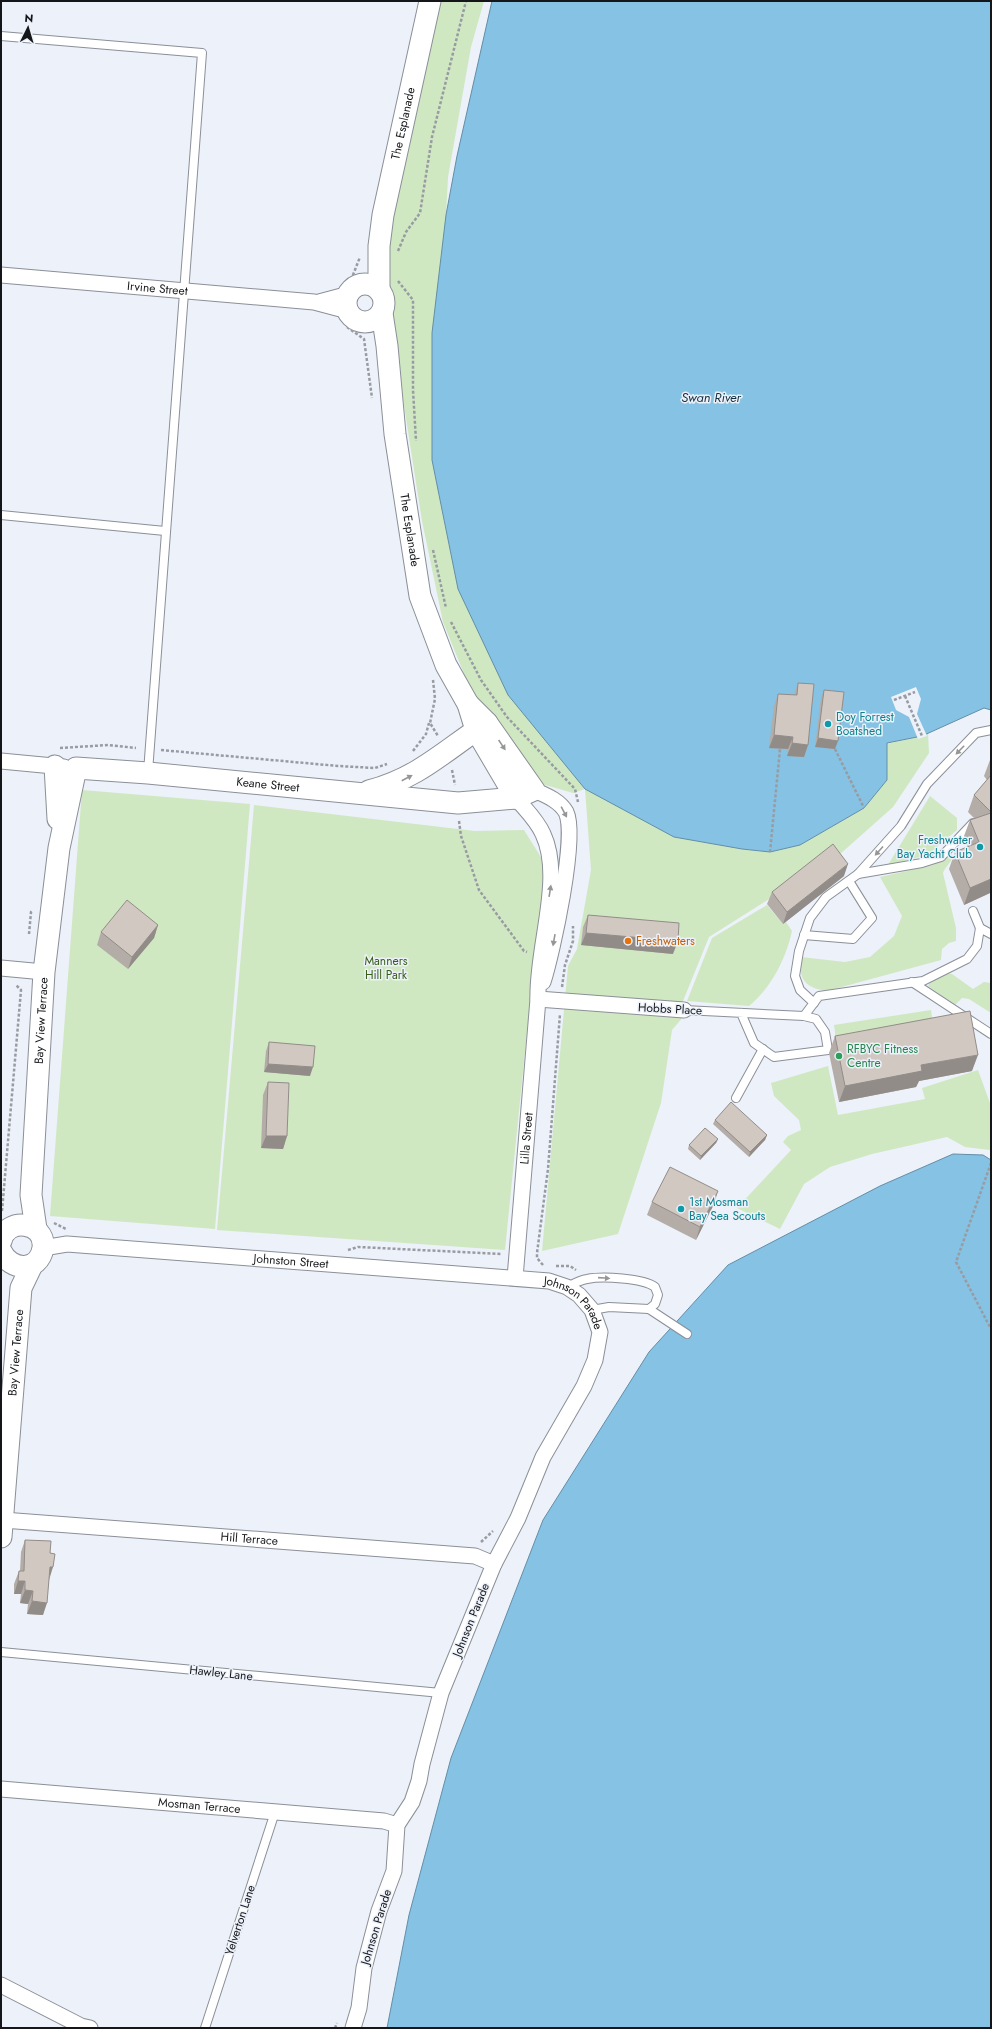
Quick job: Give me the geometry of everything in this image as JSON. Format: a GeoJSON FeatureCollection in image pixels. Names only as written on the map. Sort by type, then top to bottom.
{"type":"FeatureCollection","features":[{"type":"Feature","properties":{"kind":"street","name":"The Esplanade"},"geometry":{"type":"LineString","coordinates":[[374,287],[374,257],[388,249],[383,215],[430,1]]}},
{"type":"Feature","properties":{"kind":"street","name":"Irvine Street"},"geometry":{"type":"LineString","coordinates":[[1,275],[314,302],[348,303]]}},
{"type":"Feature","properties":{"kind":"street"},"geometry":{"type":"LineString","coordinates":[[357,286],[374,287],[384,301],[374,318],[356,319],[348,303],[357,286]]}},
{"type":"Feature","properties":{"kind":"street","name":"The Esplanade"},"geometry":{"type":"LineString","coordinates":[[374,318],[387,346],[395,434],[420,596],[446,665],[481,727],[525,794]]}},
{"type":"Feature","properties":{"kind":"street"},"geometry":{"type":"LineString","coordinates":[[356,794],[400,781],[419,771],[481,727]]}},
{"type":"Feature","properties":{"kind":"street","name":"Keane Street"},"geometry":{"type":"LineString","coordinates":[[1,761],[56,757],[76,768],[148,773],[458,803],[525,794]]}},
{"type":"Feature","properties":{"kind":"street","name":"Bay View Terrace"},"geometry":{"type":"LineString","coordinates":[[56,757],[59,848]]}},
{"type":"Feature","properties":{"kind":"street","name":"Bay View Terrace"},"geometry":{"type":"LineString","coordinates":[[2,1528],[21,1288],[20,1233],[44,972],[59,848],[76,768]]}},
{"type":"Feature","properties":{"kind":"street","name":"Lilla Street"},"geometry":{"type":"LineString","coordinates":[[515,1278],[538,999],[538,972],[552,870],[544,835],[525,794],[547,796],[560,805],[566,813],[569,828],[567,868],[551,958],[538,999]]}},
{"type":"Feature","properties":{"kind":"street"},"geometry":{"type":"LineString","coordinates":[[1,968],[44,972]]}},
{"type":"Feature","properties":{"kind":"street","name":"Hobbs Place"},"geometry":{"type":"LineString","coordinates":[[538,999],[684,1010]]}},
{"type":"Feature","properties":{"kind":"street","name":"Johnston Street"},"geometry":{"type":"LineString","coordinates":[[20,1233],[515,1278]]}},
{"type":"Feature","properties":{"kind":"street","name":"Johnson Parade"},"geometry":{"type":"LineString","coordinates":[[353,2028],[359,2008],[364,1968],[379,1911],[394,1871],[397,1824],[412,1802],[419,1781],[422,1764],[441,1693],[494,1564],[518,1518],[543,1457],[584,1386],[595,1360],[600,1332],[592,1310],[579,1295],[566,1287],[549,1281],[515,1278]]}},
{"type":"Feature","properties":{"kind":"street","name":"Hill Terrace"},"geometry":{"type":"LineString","coordinates":[[2,1528],[472,1556],[494,1564]]}},
{"type":"Feature","properties":{"kind":"street","name":"Mosman Terrace"},"geometry":{"type":"LineString","coordinates":[[1,1789],[384,1821],[397,1824]]}},
{"type":"Feature","properties":{"kind":"street"},"geometry":{"type":"LineString","coordinates":[[1,1985],[81,2026],[90,2028]]}},
{"type":"Feature","properties":{"kind":"lane"},"geometry":{"type":"LineString","coordinates":[[1,36],[202,53],[183,290],[148,773]]}},
{"type":"Feature","properties":{"kind":"lane"},"geometry":{"type":"LineString","coordinates":[[1,516],[165,531]]}},
{"type":"Feature","properties":{"kind":"lane"},"geometry":{"type":"LineString","coordinates":[[814,1003],[800,990],[795,976],[799,951],[810,918],[826,897],[858,874],[901,826],[927,784],[976,733],[991,730]]}},
{"type":"Feature","properties":{"kind":"lane"},"geometry":{"type":"LineString","coordinates":[[858,874],[922,863],[941,857],[973,822]]}},
{"type":"Feature","properties":{"kind":"lane"},"geometry":{"type":"LineString","coordinates":[[804,935],[853,938],[872,918],[849,881]]}},
{"type":"Feature","properties":{"kind":"lane"},"geometry":{"type":"LineString","coordinates":[[740,1013],[754,1043],[774,1057],[828,1050],[825,1032],[816,1020],[804,1016],[819,996],[923,981],[967,959],[977,946],[980,928],[973,911]]}},
{"type":"Feature","properties":{"kind":"lane"},"geometry":{"type":"LineString","coordinates":[[980,928],[991,934]]}},
{"type":"Feature","properties":{"kind":"lane"},"geometry":{"type":"LineString","coordinates":[[912,982],[991,1034]]}},
{"type":"Feature","properties":{"kind":"lane","name":"Hobbs Place"},"geometry":{"type":"LineString","coordinates":[[684,1010],[804,1016]]}},
{"type":"Feature","properties":{"kind":"lane"},"geometry":{"type":"LineString","coordinates":[[736,1098],[763,1049]]}},
{"type":"Feature","properties":{"kind":"lane"},"geometry":{"type":"LineString","coordinates":[[566,1287],[585,1279],[602,1278],[650,1283],[655,1287],[658,1295],[655,1304],[649,1309]]}},
{"type":"Feature","properties":{"kind":"lane"},"geometry":{"type":"LineString","coordinates":[[592,1310],[609,1307],[649,1309],[687,1334]]}},
{"type":"Feature","properties":{"kind":"lane","name":"Hawley Lane"},"geometry":{"type":"LineString","coordinates":[[1,1652],[441,1693]]}},
{"type":"Feature","properties":{"kind":"lane","name":"Yelverton Lane"},"geometry":{"type":"LineString","coordinates":[[205,2028],[275,1812]]}},
{"type":"Feature","properties":{"kind":"path"},"geometry":{"type":"LineString","coordinates":[[388,249],[406,232],[420,213],[432,137],[466,1]]}},
{"type":"Feature","properties":{"kind":"path"},"geometry":{"type":"LineString","coordinates":[[397,274],[398,282],[413,300],[413,390],[416,448]]}},
{"type":"Feature","properties":{"kind":"path"},"geometry":{"type":"LineString","coordinates":[[432,547],[447,615]]}},
{"type":"Feature","properties":{"kind":"path"},"geometry":{"type":"LineString","coordinates":[[450,621],[485,686],[507,716],[575,789],[579,804]]}},
{"type":"Feature","properties":{"kind":"path"},"geometry":{"type":"LineString","coordinates":[[894,700],[915,692]]}},
{"type":"Feature","properties":{"kind":"path"},"geometry":{"type":"LineString","coordinates":[[906,696],[922,736]]}},
{"type":"Feature","properties":{"kind":"path"},"geometry":{"type":"LineString","coordinates":[[408,754],[414,750],[426,734],[430,723]]}},
{"type":"Feature","properties":{"kind":"path"},"geometry":{"type":"LineString","coordinates":[[56,757],[108,746],[136,748]]}},
{"type":"Feature","properties":{"kind":"path"},"geometry":{"type":"LineString","coordinates":[[770,852],[780,748]]}},
{"type":"Feature","properties":{"kind":"path"},"geometry":{"type":"LineString","coordinates":[[835,749],[864,808]]}},
{"type":"Feature","properties":{"kind":"path"},"geometry":{"type":"LineString","coordinates":[[157,750],[338,766],[375,768],[389,763]]}},
{"type":"Feature","properties":{"kind":"path"},"geometry":{"type":"LineString","coordinates":[[29,935],[30,912],[36,908]]}},
{"type":"Feature","properties":{"kind":"path"},"geometry":{"type":"LineString","coordinates":[[548,1266],[542,1265],[537,1258],[548,1169],[565,965],[573,941],[573,926],[570,919]]}},
{"type":"Feature","properties":{"kind":"path"},"geometry":{"type":"LineString","coordinates":[[10,982],[15,984],[21,990],[2,1211],[20,1233],[70,1237]]}},
{"type":"Feature","properties":{"kind":"path"},"geometry":{"type":"LineString","coordinates":[[991,1163],[956,1262],[991,1329]]}},
{"type":"Feature","properties":{"kind":"path"},"geometry":{"type":"LineString","coordinates":[[2,1211],[12,1214],[20,1233]]}},
{"type":"Feature","properties":{"kind":"path"},"geometry":{"type":"LineString","coordinates":[[343,1252],[358,1247],[502,1254]]}},
{"type":"Feature","properties":{"kind":"path"},"geometry":{"type":"LineString","coordinates":[[552,1267],[570,1266],[580,1273],[585,1279]]}},
{"type":"Feature","properties":{"kind":"green space"},"geometry":{"type":"Polygon","coordinates":[[[438,1],[484,1],[471,47],[448,177],[446,215],[742,849],[770,852],[800,845],[864,808],[887,780],[886,744],[922,736],[928,733],[929,753],[893,807],[839,855],[709,937],[683,1001],[683,1017],[672,1030],[661,1103],[618,1234],[542,1251],[568,966],[577,949],[591,870],[585,789],[573,793],[542,784],[520,765],[467,681],[443,622],[422,521],[393,335],[386,269],[396,189],[438,1]]]}},
{"type":"Feature","properties":{"kind":"green space"},"geometry":{"type":"Polygon","coordinates":[[[82,790],[250,804],[215,1229],[50,1216],[82,790]]]}},
{"type":"Feature","properties":{"kind":"green space"},"geometry":{"type":"Polygon","coordinates":[[[930,796],[957,818],[957,830],[924,856],[888,865],[930,796]]]}},
{"type":"Feature","properties":{"kind":"green space","name":"Manners Hill Park"},"geometry":{"type":"Polygon","coordinates":[[[254,805],[475,831],[524,830],[549,870],[531,992],[505,1250],[217,1230],[254,805]]]}},
{"type":"Feature","properties":{"kind":"green space"},"geometry":{"type":"Polygon","coordinates":[[[951,854],[953,857],[943,873],[956,928],[956,941],[949,943],[942,949],[941,960],[827,991],[819,990],[808,985],[802,977],[800,965],[801,957],[845,962],[870,957],[894,936],[902,916],[880,877],[933,865],[951,854]]]}},
{"type":"Feature","properties":{"kind":"green space"},"geometry":{"type":"Polygon","coordinates":[[[767,905],[783,924],[786,922],[792,931],[782,962],[771,982],[764,991],[749,1006],[687,1001],[712,938],[767,905]]]}},
{"type":"Feature","properties":{"kind":"green space"},"geometry":{"type":"Polygon","coordinates":[[[946,973],[952,974],[973,989],[984,982],[991,983],[991,1013],[969,999],[962,998],[955,1005],[928,986],[932,979],[946,973]]]}},
{"type":"Feature","properties":{"kind":"green space"},"geometry":{"type":"Polygon","coordinates":[[[931,1010],[934,1031],[837,1047],[834,1025],[931,1010]]]}},
{"type":"Feature","properties":{"kind":"green space"},"geometry":{"type":"Polygon","coordinates":[[[828,1066],[838,1115],[925,1099],[922,1088],[978,1070],[991,1106],[990,1150],[965,1147],[947,1137],[872,1154],[830,1167],[804,1184],[780,1229],[737,1208],[791,1150],[783,1142],[788,1136],[801,1130],[799,1120],[774,1096],[771,1083],[828,1066]]]}},
{"type":"Feature","properties":{"kind":"water","name":"Swan River"},"geometry":{"type":"Polygon","coordinates":[[[492,1],[991,1],[991,710],[984,708],[922,736],[887,743],[887,780],[864,808],[800,845],[770,852],[742,849],[674,837],[585,789],[508,695],[458,589],[432,460],[432,333],[446,215],[457,156],[492,1]]]}},
{"type":"Feature","properties":{"kind":"water"},"geometry":{"type":"Polygon","coordinates":[[[953,1154],[983,1155],[991,1160],[991,2028],[387,2028],[409,1915],[451,1758],[543,1520],[649,1352],[728,1265],[880,1186],[953,1154]]]}},
{"type":"Feature","properties":{"kind":"pier"},"geometry":{"type":"Polygon","coordinates":[[[916,687],[921,699],[917,714],[927,736],[918,739],[909,717],[896,710],[891,697],[916,687]]]}},
{"type":"Feature","properties":{"kind":"building"},"geometry":{"type":"Polygon","coordinates":[[[798,683],[814,684],[808,745],[792,743],[793,737],[774,735],[778,694],[797,695],[798,683]]]}},
{"type":"Feature","properties":{"kind":"building","name":"Doy Forrest Boatshed"},"geometry":{"type":"Polygon","coordinates":[[[824,690],[844,692],[838,741],[818,738],[824,690]]]}},
{"type":"Feature","properties":{"kind":"building"},"geometry":{"type":"Polygon","coordinates":[[[991,775],[991,812],[974,795],[991,775]]]}},
{"type":"Feature","properties":{"kind":"building"},"geometry":{"type":"Polygon","coordinates":[[[991,813],[991,879],[970,888],[955,852],[979,842],[970,820],[991,813]]]}},
{"type":"Feature","properties":{"kind":"building"},"geometry":{"type":"Polygon","coordinates":[[[833,844],[848,864],[787,912],[772,892],[833,844]]]}},
{"type":"Feature","properties":{"kind":"building"},"geometry":{"type":"Polygon","coordinates":[[[127,900],[158,925],[132,957],[101,932],[127,900]]]}},
{"type":"Feature","properties":{"kind":"building"},"geometry":{"type":"Polygon","coordinates":[[[588,915],[679,923],[678,941],[586,933],[588,915]]]}},
{"type":"Feature","properties":{"kind":"building"},"geometry":{"type":"Polygon","coordinates":[[[970,1011],[978,1055],[921,1065],[922,1071],[845,1086],[835,1036],[970,1011]]]}},
{"type":"Feature","properties":{"kind":"building"},"geometry":{"type":"Polygon","coordinates":[[[269,1042],[315,1046],[313,1067],[268,1064],[269,1042]]]}},
{"type":"Feature","properties":{"kind":"building"},"geometry":{"type":"Polygon","coordinates":[[[268,1082],[289,1083],[287,1136],[266,1136],[268,1082]]]}},
{"type":"Feature","properties":{"kind":"building"},"geometry":{"type":"Polygon","coordinates":[[[731,1102],[767,1135],[750,1152],[715,1120],[731,1102]]]}},
{"type":"Feature","properties":{"kind":"building"},"geometry":{"type":"Polygon","coordinates":[[[705,1128],[718,1139],[701,1156],[689,1145],[705,1128]]]}},
{"type":"Feature","properties":{"kind":"building","name":"1st Mosman Bay Sea Scouts"},"geometry":{"type":"Polygon","coordinates":[[[670,1167],[718,1191],[700,1227],[652,1202],[670,1167]]]}},
{"type":"Feature","properties":{"kind":"building"},"geometry":{"type":"Polygon","coordinates":[[[25,1540],[51,1541],[50,1553],[55,1554],[53,1567],[50,1567],[47,1603],[32,1601],[33,1591],[25,1590],[25,1581],[18,1581],[19,1571],[24,1571],[25,1540]]]}},
{"type":"Feature","properties":{"kind":"place","name":"Doy Forrest Boatshed"},"geometry":{"type":"Point","coordinates":[828,724]}},
{"type":"Feature","properties":{"kind":"place","name":"Freshwater Bay Yacht Club"},"geometry":{"type":"Point","coordinates":[980,847]}},
{"type":"Feature","properties":{"kind":"place","name":"Freshwaters"},"geometry":{"type":"Point","coordinates":[628,941]}},
{"type":"Feature","properties":{"kind":"place","name":"RFBYC Fitness Centre"},"geometry":{"type":"Point","coordinates":[839,1056]}},
{"type":"Feature","properties":{"kind":"place","name":"1st Mosman Bay Sea Scouts"},"geometry":{"type":"Point","coordinates":[681,1209]}}]}
